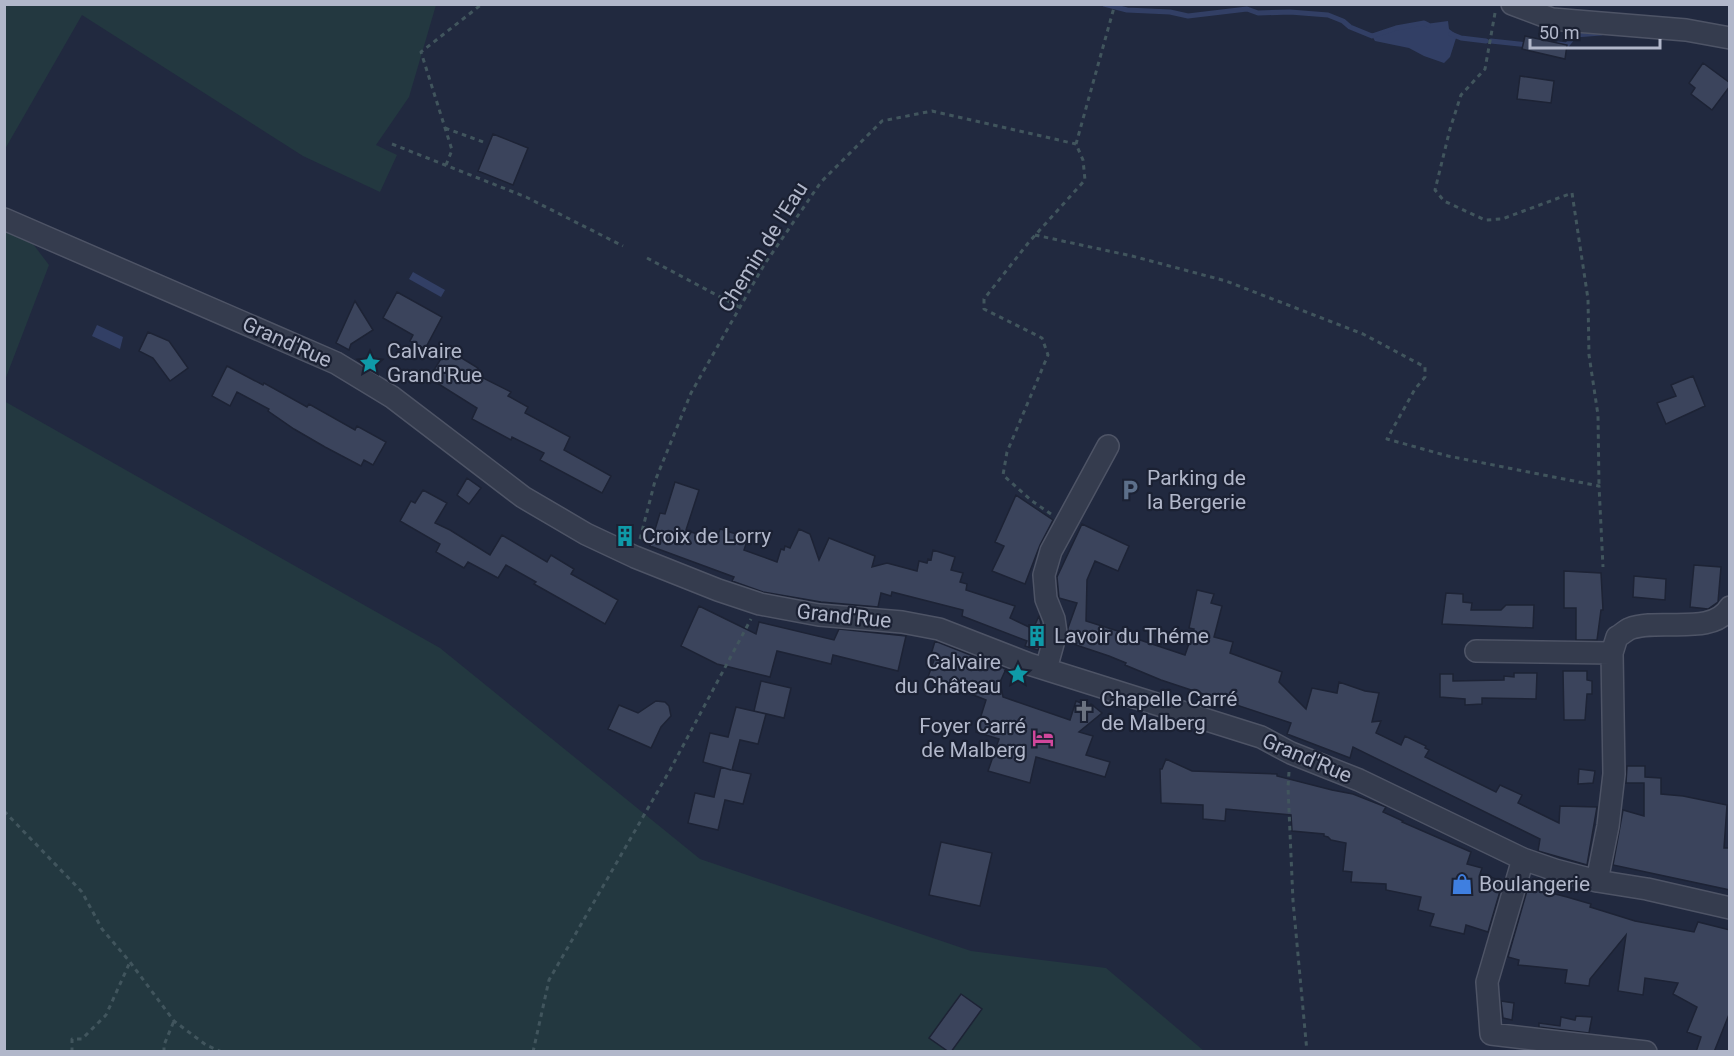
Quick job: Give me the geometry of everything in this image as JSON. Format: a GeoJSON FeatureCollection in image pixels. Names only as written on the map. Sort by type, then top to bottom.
{"type":"FeatureCollection","features":[{"type":"Feature","properties":{"kind":"street"},"geometry":{"type":"LineString","coordinates":[[1512,4],[1552,19],[1686,30],[1730,38]]}},
{"type":"Feature","properties":{"kind":"street","name":"Grand'Rue"},"geometry":{"type":"LineString","coordinates":[[4,219],[345,368],[392,396],[522,497],[586,534],[635,557],[760,604],[819,615],[902,622],[939,629],[1046,669],[1262,737],[1291,753],[1359,780],[1523,859],[1597,881],[1647,889],[1730,908]]}},
{"type":"Feature","properties":{"kind":"street"},"geometry":{"type":"LineString","coordinates":[[1046,669],[1056,633],[1054,619],[1046,599],[1044,575],[1051,551],[1108,446]]}},
{"type":"Feature","properties":{"kind":"street"},"geometry":{"type":"LineString","coordinates":[[1597,881],[1608,826],[1614,774],[1612,653],[1617,637],[1630,629],[1709,623],[1725,616],[1730,607]]}},
{"type":"Feature","properties":{"kind":"street"},"geometry":{"type":"LineString","coordinates":[[1476,651],[1612,653]]}},
{"type":"Feature","properties":{"kind":"street"},"geometry":{"type":"LineString","coordinates":[[1523,859],[1487,982],[1491,1034],[1646,1052]]}},
{"type":"Feature","properties":{"kind":"path"},"geometry":{"type":"LineString","coordinates":[[446,165],[452,150],[421,52],[482,4]]}},
{"type":"Feature","properties":{"kind":"path"},"geometry":{"type":"LineString","coordinates":[[1067,522],[1032,501],[1003,475],[1007,452],[1048,355],[1041,338],[984,309],[984,299],[1035,235],[1085,180],[1083,160],[1076,144],[1115,4]]}},
{"type":"Feature","properties":{"kind":"path"},"geometry":{"type":"LineString","coordinates":[[1497,4],[1490,31],[1485,69],[1461,95],[1435,190],[1444,201],[1485,220],[1502,219],[1572,193],[1588,299],[1589,356],[1598,415],[1599,486],[1604,567]]}},
{"type":"Feature","properties":{"kind":"path","name":"Chemin de l'Eau"},"geometry":{"type":"LineString","coordinates":[[635,557],[655,481],[691,393],[764,265],[821,182],[882,122],[932,111],[1076,144]]}},
{"type":"Feature","properties":{"kind":"path"},"geometry":{"type":"LineString","coordinates":[[446,128],[486,143]]}},
{"type":"Feature","properties":{"kind":"path"},"geometry":{"type":"LineString","coordinates":[[392,144],[526,197],[622,246]]}},
{"type":"Feature","properties":{"kind":"path"},"geometry":{"type":"LineString","coordinates":[[1035,235],[1132,256],[1226,281],[1363,334],[1425,368],[1425,377],[1415,389],[1387,439],[1448,456],[1599,486]]}},
{"type":"Feature","properties":{"kind":"path"},"geometry":{"type":"LineString","coordinates":[[646,258],[741,308]]}},
{"type":"Feature","properties":{"kind":"path"},"geometry":{"type":"LineString","coordinates":[[533,1052],[549,980],[670,770],[760,604]]}},
{"type":"Feature","properties":{"kind":"path"},"geometry":{"type":"LineString","coordinates":[[1291,753],[1288,788],[1293,901],[1307,1052]]}},
{"type":"Feature","properties":{"kind":"path"},"geometry":{"type":"LineString","coordinates":[[4,811],[82,892],[102,929],[174,1021],[206,1046],[222,1052]]}},
{"type":"Feature","properties":{"kind":"path"},"geometry":{"type":"LineString","coordinates":[[72,1052],[72,1039],[82,1039],[106,1015],[130,962]]}},
{"type":"Feature","properties":{"kind":"path"},"geometry":{"type":"LineString","coordinates":[[164,1052],[164,1045],[174,1021]]}},
{"type":"Feature","properties":{"kind":"shaded area"},"geometry":{"type":"Polygon","coordinates":[[[5,4],[436,5],[409,97],[376,145],[397,155],[380,192],[303,156],[82,15],[5,149],[5,4]]]}},
{"type":"Feature","properties":{"kind":"shaded area"},"geometry":{"type":"Polygon","coordinates":[[[5,207],[49,265],[5,380],[5,207]]]}},
{"type":"Feature","properties":{"kind":"shaded area"},"geometry":{"type":"Polygon","coordinates":[[[4,401],[440,648],[700,859],[971,951],[1106,968],[1204,1051],[5,1051],[4,401]]]}},
{"type":"Feature","properties":{"kind":"water"},"geometry":{"type":"Polygon","coordinates":[[[1448,21],[1449,29],[1457,35],[1450,57],[1444,63],[1409,48],[1375,41],[1372,36],[1396,28],[1448,21]]]}},
{"type":"Feature","properties":{"kind":"water"},"geometry":{"type":"Polygon","coordinates":[[[413,272],[445,290],[441,297],[409,279],[413,272]]]}},
{"type":"Feature","properties":{"kind":"water"},"geometry":{"type":"Polygon","coordinates":[[[97,325],[123,337],[120,349],[92,336],[97,325]]]}},
{"type":"Feature","properties":{"kind":"building"},"geometry":{"type":"Polygon","coordinates":[[[1525,36],[1567,45],[1565,59],[1522,49],[1525,36]]]}},
{"type":"Feature","properties":{"kind":"building"},"geometry":{"type":"Polygon","coordinates":[[[1703,63],[1730,83],[1712,110],[1691,94],[1695,88],[1689,83],[1703,63]]]}},
{"type":"Feature","properties":{"kind":"building"},"geometry":{"type":"Polygon","coordinates":[[[1520,76],[1554,81],[1551,103],[1517,99],[1520,76]]]}},
{"type":"Feature","properties":{"kind":"building"},"geometry":{"type":"Polygon","coordinates":[[[493,134],[528,148],[513,185],[478,171],[493,134]]]}},
{"type":"Feature","properties":{"kind":"building"},"geometry":{"type":"Polygon","coordinates":[[[397,292],[442,317],[425,349],[410,341],[413,335],[383,318],[397,292]]]}},
{"type":"Feature","properties":{"kind":"building"},"geometry":{"type":"Polygon","coordinates":[[[355,301],[373,330],[351,344],[349,350],[336,343],[355,301]]]}},
{"type":"Feature","properties":{"kind":"building"},"geometry":{"type":"Polygon","coordinates":[[[148,332],[169,341],[188,368],[170,381],[153,358],[139,351],[148,332]]]}},
{"type":"Feature","properties":{"kind":"building"},"geometry":{"type":"Polygon","coordinates":[[[447,349],[478,368],[475,374],[511,392],[508,396],[528,407],[525,413],[570,437],[564,450],[611,476],[602,493],[540,460],[544,453],[512,437],[511,440],[472,419],[477,408],[429,378],[447,349]]]}},
{"type":"Feature","properties":{"kind":"building"},"geometry":{"type":"Polygon","coordinates":[[[227,366],[307,407],[309,404],[355,430],[357,426],[386,442],[373,465],[364,460],[361,466],[325,447],[294,429],[268,411],[269,409],[237,392],[230,406],[212,396],[227,366]]]}},
{"type":"Feature","properties":{"kind":"building"},"geometry":{"type":"Polygon","coordinates":[[[1693,376],[1705,406],[1666,424],[1657,403],[1676,396],[1671,385],[1693,376]]]}},
{"type":"Feature","properties":{"kind":"building"},"geometry":{"type":"Polygon","coordinates":[[[467,478],[481,488],[469,504],[457,495],[467,478]]]}},
{"type":"Feature","properties":{"kind":"building"},"geometry":{"type":"Polygon","coordinates":[[[675,482],[699,490],[686,530],[716,541],[720,529],[748,538],[744,550],[777,562],[781,549],[784,550],[785,546],[790,548],[799,529],[810,534],[819,560],[829,538],[875,556],[872,567],[887,563],[917,571],[919,561],[927,563],[928,559],[931,560],[933,550],[955,557],[951,570],[963,573],[960,582],[967,584],[966,590],[1015,606],[1010,618],[1033,629],[1039,616],[1043,632],[1038,650],[1025,646],[1027,641],[962,616],[963,610],[892,592],[891,596],[881,593],[878,607],[821,602],[763,592],[732,581],[734,577],[650,546],[660,513],[665,514],[675,482]]]}},
{"type":"Feature","properties":{"kind":"building"},"geometry":{"type":"Polygon","coordinates":[[[423,490],[447,503],[435,523],[490,555],[502,535],[547,562],[551,555],[574,569],[571,574],[618,600],[605,624],[534,584],[536,582],[506,565],[498,578],[468,562],[464,568],[436,552],[440,544],[400,521],[411,501],[415,503],[423,490]]]}},
{"type":"Feature","properties":{"kind":"building"},"geometry":{"type":"Polygon","coordinates":[[[1016,495],[1053,520],[1040,545],[1025,584],[992,571],[1004,546],[995,542],[1016,495]]]}},
{"type":"Feature","properties":{"kind":"building"},"geometry":{"type":"Polygon","coordinates":[[[1082,524],[1129,546],[1118,571],[1095,561],[1087,580],[1086,621],[1121,632],[1123,627],[1139,634],[1137,639],[1185,655],[1194,629],[1189,628],[1197,590],[1214,594],[1211,603],[1222,606],[1214,637],[1233,642],[1230,653],[1282,672],[1279,682],[1306,709],[1312,688],[1337,693],[1339,682],[1379,693],[1372,722],[1381,721],[1376,733],[1401,745],[1405,736],[1426,746],[1425,748],[1429,750],[1425,757],[1496,792],[1500,785],[1522,795],[1518,803],[1559,823],[1560,806],[1597,807],[1587,865],[1538,851],[1540,839],[1353,747],[1350,758],[1287,734],[1291,723],[1161,680],[1109,656],[1067,642],[1068,628],[1077,603],[1059,598],[1057,577],[1082,524]]]}},
{"type":"Feature","properties":{"kind":"building"},"geometry":{"type":"Polygon","coordinates":[[[1694,565],[1721,567],[1718,602],[1708,609],[1690,607],[1694,565]]]}},
{"type":"Feature","properties":{"kind":"building"},"geometry":{"type":"Polygon","coordinates":[[[1564,571],[1601,573],[1603,610],[1601,610],[1597,640],[1576,640],[1576,608],[1564,608],[1564,571]]]}},
{"type":"Feature","properties":{"kind":"building"},"geometry":{"type":"Polygon","coordinates":[[[1634,576],[1666,579],[1665,600],[1633,597],[1634,576]]]}},
{"type":"Feature","properties":{"kind":"building"},"geometry":{"type":"Polygon","coordinates":[[[1446,593],[1463,594],[1463,602],[1472,603],[1471,610],[1501,610],[1506,605],[1534,605],[1533,628],[1442,624],[1446,593]]]}},
{"type":"Feature","properties":{"kind":"building"},"geometry":{"type":"Polygon","coordinates":[[[699,606],[756,634],[759,622],[834,640],[839,629],[906,636],[898,671],[833,655],[831,664],[777,651],[770,677],[717,664],[681,646],[699,606]]]}},
{"type":"Feature","properties":{"kind":"building"},"geometry":{"type":"Polygon","coordinates":[[[935,641],[1006,669],[1000,682],[1003,697],[1070,720],[1076,701],[1089,706],[1091,704],[1102,713],[1079,732],[1093,736],[1086,755],[1110,762],[1105,777],[1036,757],[1030,783],[988,771],[999,739],[976,732],[986,700],[928,677],[934,660],[930,658],[935,641]]]}},
{"type":"Feature","properties":{"kind":"building"},"geometry":{"type":"Polygon","coordinates":[[[1563,671],[1587,671],[1587,680],[1592,681],[1592,694],[1587,694],[1585,720],[1564,720],[1563,671]]]}},
{"type":"Feature","properties":{"kind":"building"},"geometry":{"type":"Polygon","coordinates":[[[1514,673],[1537,673],[1536,699],[1482,698],[1482,704],[1465,705],[1465,699],[1440,697],[1440,674],[1453,674],[1453,681],[1504,680],[1504,676],[1514,677],[1514,673]]]}},
{"type":"Feature","properties":{"kind":"building"},"geometry":{"type":"Polygon","coordinates":[[[761,681],[791,688],[784,718],[754,711],[761,681]]]}},
{"type":"Feature","properties":{"kind":"building"},"geometry":{"type":"Polygon","coordinates":[[[656,701],[665,702],[669,706],[671,716],[661,727],[651,748],[608,729],[619,705],[638,713],[656,701]]]}},
{"type":"Feature","properties":{"kind":"building"},"geometry":{"type":"Polygon","coordinates":[[[736,707],[766,714],[758,744],[740,740],[732,770],[751,774],[743,804],[725,800],[718,830],[688,823],[695,793],[714,797],[721,767],[703,762],[710,733],[728,737],[736,707]]]}},
{"type":"Feature","properties":{"kind":"building"},"geometry":{"type":"Polygon","coordinates":[[[1166,759],[1192,771],[1277,774],[1277,776],[1353,794],[1386,807],[1383,812],[1402,822],[1471,852],[1467,864],[1482,868],[1480,874],[1503,881],[1488,932],[1466,925],[1464,934],[1430,926],[1434,914],[1418,910],[1421,897],[1386,890],[1386,884],[1351,882],[1352,872],[1343,871],[1346,843],[1331,840],[1324,834],[1292,831],[1291,815],[1226,809],[1225,821],[1203,819],[1203,805],[1161,803],[1160,769],[1166,759]]]}},
{"type":"Feature","properties":{"kind":"building"},"geometry":{"type":"Polygon","coordinates":[[[1627,766],[1645,766],[1645,777],[1661,778],[1661,794],[1727,805],[1724,848],[1730,848],[1730,890],[1613,865],[1623,810],[1644,816],[1644,783],[1626,783],[1627,766]]]}},
{"type":"Feature","properties":{"kind":"building"},"geometry":{"type":"Polygon","coordinates":[[[1579,769],[1595,771],[1593,783],[1578,784],[1579,769]]]}},
{"type":"Feature","properties":{"kind":"building"},"geometry":{"type":"Polygon","coordinates":[[[941,842],[992,853],[980,906],[929,895],[941,842]]]}},
{"type":"Feature","properties":{"kind":"building"},"geometry":{"type":"Polygon","coordinates":[[[1528,887],[1591,904],[1590,907],[1635,921],[1694,932],[1698,922],[1730,930],[1730,1012],[1714,1052],[1696,1052],[1701,1037],[1687,1032],[1697,1007],[1673,994],[1678,983],[1645,978],[1643,995],[1618,991],[1626,935],[1590,979],[1589,986],[1565,983],[1567,970],[1518,965],[1519,960],[1508,957],[1528,887]]]}},
{"type":"Feature","properties":{"kind":"building"},"geometry":{"type":"Polygon","coordinates":[[[961,994],[982,1009],[949,1052],[929,1038],[961,994]]]}},
{"type":"Feature","properties":{"kind":"building"},"geometry":{"type":"Polygon","coordinates":[[[1501,1001],[1514,1003],[1512,1020],[1503,1018],[1501,1001]]]}},
{"type":"Feature","properties":{"kind":"building"},"geometry":{"type":"Polygon","coordinates":[[[1576,1016],[1592,1017],[1589,1033],[1539,1027],[1539,1023],[1560,1026],[1561,1017],[1575,1020],[1576,1016]]]}},
{"type":"Feature","properties":{"kind":"waterway"},"geometry":{"type":"LineString","coordinates":[[1104,4],[1127,10],[1170,12],[1188,16],[1247,9],[1258,13],[1290,12],[1328,15],[1372,36],[1396,28],[1424,23],[1428,25]]}},
{"type":"Feature","properties":{"kind":"waterway"},"geometry":{"type":"LineString","coordinates":[[1558,44],[1567,45],[1575,35],[1601,33]]}},
{"type":"Feature","properties":{"kind":"waterway"},"geometry":{"type":"LineString","coordinates":[[1451,34],[1461,38],[1486,41]]}},
{"type":"Feature","properties":{"kind":"waterway"},"geometry":{"type":"LineString","coordinates":[[1491,41],[1528,45]]}},
{"type":"Feature","properties":{"kind":"place","name":"Calvaire Grand'Rue"},"geometry":{"type":"Point","coordinates":[370,363]}},
{"type":"Feature","properties":{"kind":"place","name":"Parking de la Bergerie"},"geometry":{"type":"Point","coordinates":[1130,490]}},
{"type":"Feature","properties":{"kind":"place","name":"Croix de Lorry"},"geometry":{"type":"Point","coordinates":[625,536]}},
{"type":"Feature","properties":{"kind":"place","name":"Lavoir du Théme"},"geometry":{"type":"Point","coordinates":[1037,636]}},
{"type":"Feature","properties":{"kind":"place","name":"Calvaire du Château"},"geometry":{"type":"Point","coordinates":[1018,674]}},
{"type":"Feature","properties":{"kind":"place","name":"Chapelle Carré de Malberg"},"geometry":{"type":"Point","coordinates":[1084,711]}},
{"type":"Feature","properties":{"kind":"place","name":"Foyer Carré de Malberg"},"geometry":{"type":"Point","coordinates":[1043,738]}},
{"type":"Feature","properties":{"kind":"place","name":"Boulangerie"},"geometry":{"type":"Point","coordinates":[1462,884]}}]}
